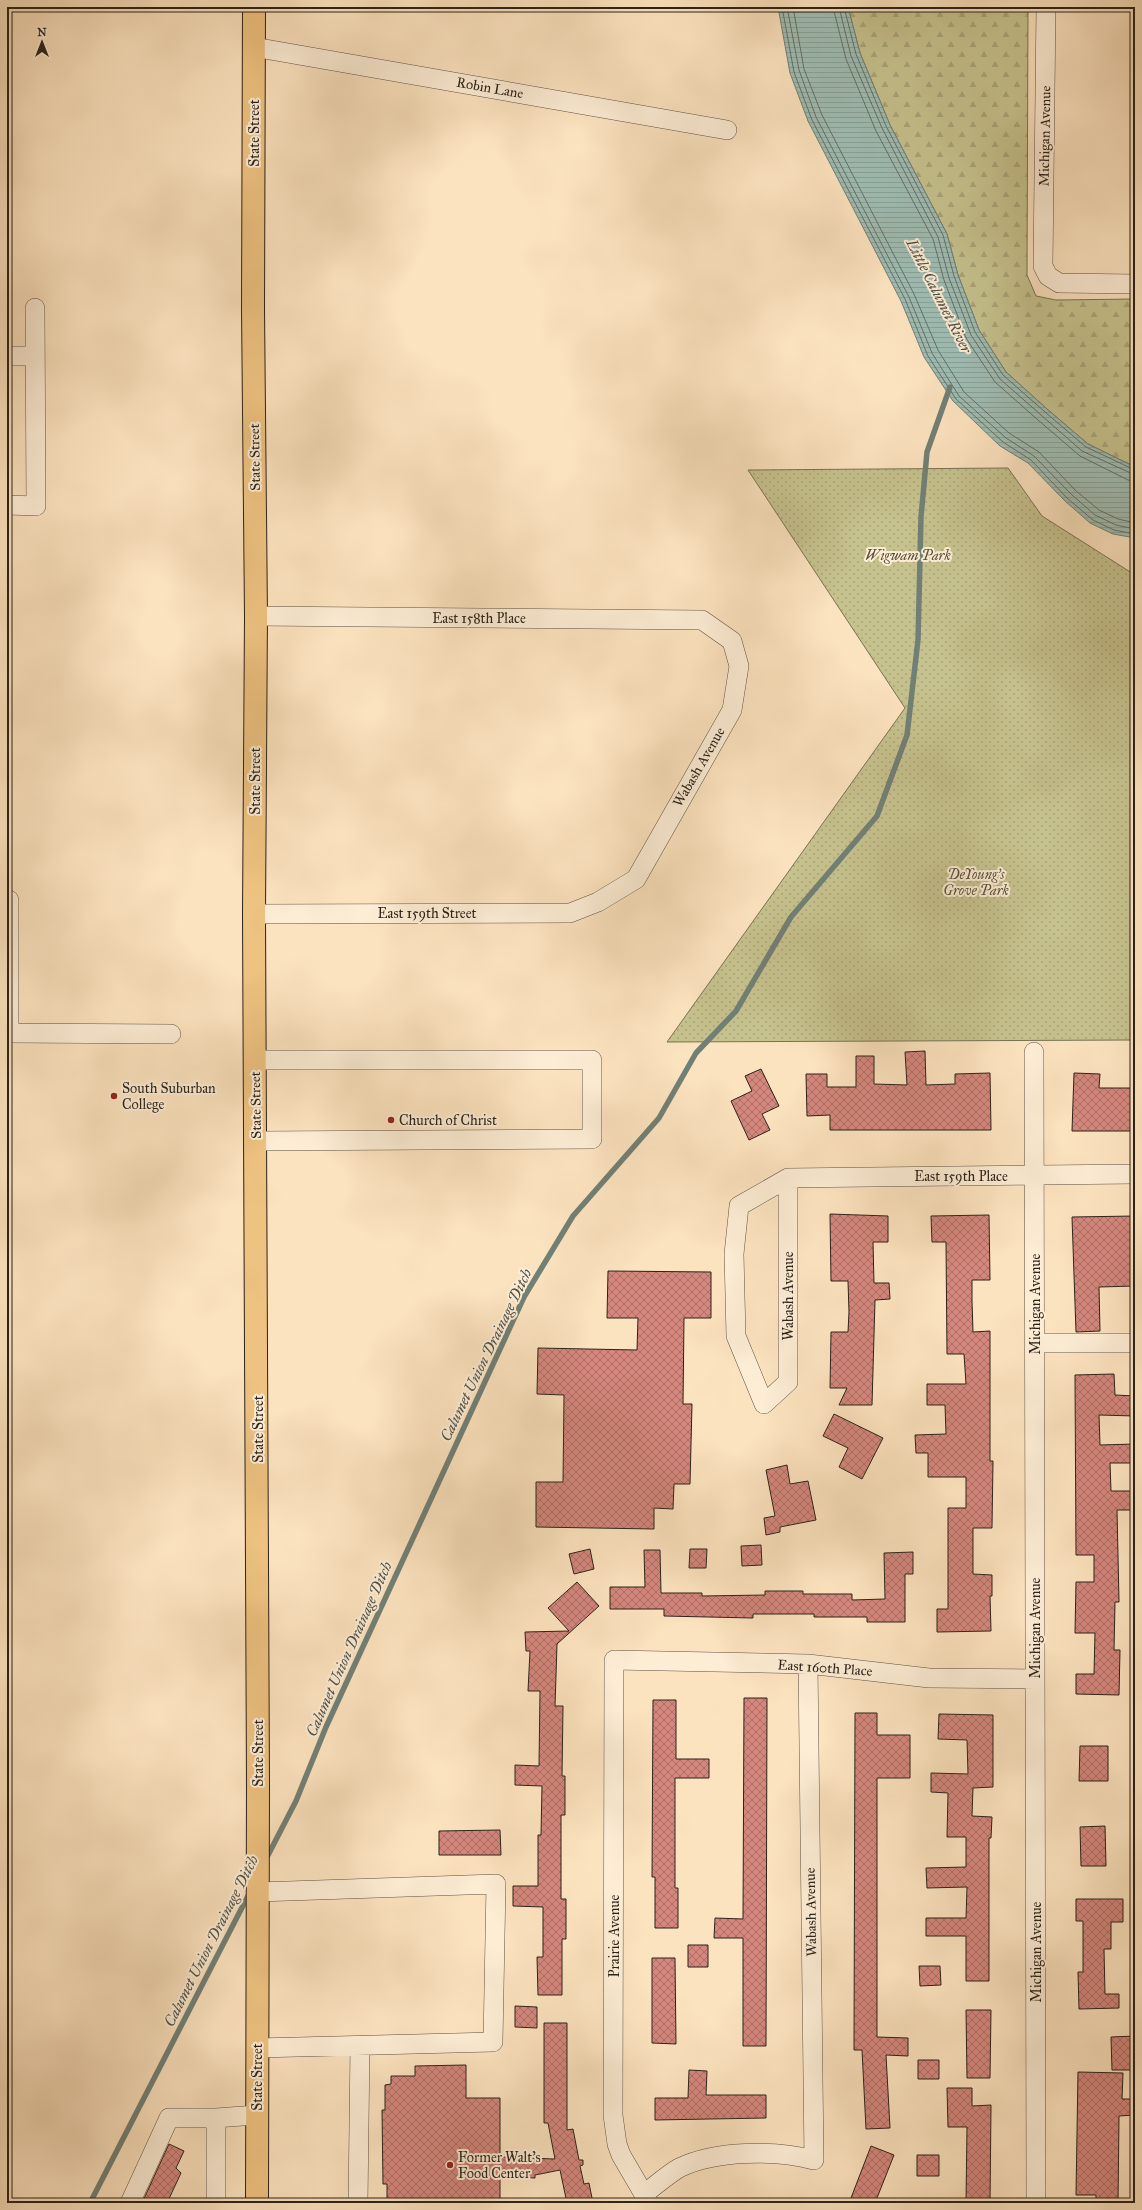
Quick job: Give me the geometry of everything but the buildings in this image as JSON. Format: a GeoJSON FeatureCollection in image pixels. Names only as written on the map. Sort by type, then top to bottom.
{"type":"FeatureCollection","features":[{"type":"Feature","properties":{"kind":"main road","name":"State Street"},"geometry":{"type":"LineString","coordinates":[[254,7],[256,616],[254,914],[257,1141],[258,1785],[257,2203]]}},
{"type":"Feature","properties":{"kind":"street","name":"Michigan Avenue"},"geometry":{"type":"LineString","coordinates":[[1046,7],[1044,266],[1048,276],[1059,283],[1135,284]]}},
{"type":"Feature","properties":{"kind":"street","name":"Robin Lane"},"geometry":{"type":"LineString","coordinates":[[254,47],[727,130]]}},
{"type":"Feature","properties":{"kind":"street"},"geometry":{"type":"LineString","coordinates":[[7,505],[36,506],[35,308]]}},
{"type":"Feature","properties":{"kind":"street"},"geometry":{"type":"LineString","coordinates":[[7,356],[35,356]]}},
{"type":"Feature","properties":{"kind":"street","name":"East 158th Place"},"geometry":{"type":"LineString","coordinates":[[256,616],[702,620]]}},
{"type":"Feature","properties":{"kind":"street","name":"Wabash Avenue"},"geometry":{"type":"LineString","coordinates":[[598,902],[636,879],[732,710],[740,666],[732,641],[702,620]]}},
{"type":"Feature","properties":{"kind":"street"},"geometry":{"type":"LineString","coordinates":[[7,900],[9,900],[8,1033],[171,1034]]}},
{"type":"Feature","properties":{"kind":"street","name":"East 159th Street"},"geometry":{"type":"LineString","coordinates":[[254,914],[570,913],[598,902]]}},
{"type":"Feature","properties":{"kind":"street","name":"Michigan Avenue"},"geometry":{"type":"LineString","coordinates":[[1034,1052],[1036,2203]]}},
{"type":"Feature","properties":{"kind":"street"},"geometry":{"type":"LineString","coordinates":[[256,1060],[592,1060],[592,1140],[257,1141]]}},
{"type":"Feature","properties":{"kind":"street","name":"East 159th Place"},"geometry":{"type":"LineString","coordinates":[[788,1178],[1135,1174]]}},
{"type":"Feature","properties":{"kind":"street","name":"Wabash Avenue"},"geometry":{"type":"LineString","coordinates":[[788,1178],[788,1382],[764,1404],[736,1336],[734,1254],[740,1206],[788,1178]]}},
{"type":"Feature","properties":{"kind":"street"},"geometry":{"type":"LineString","coordinates":[[1035,1343],[1135,1343]]}},
{"type":"Feature","properties":{"kind":"street","name":"East 160th Place"},"geometry":{"type":"LineString","coordinates":[[614,1660],[808,1664],[929,1678],[1035,1678]]}},
{"type":"Feature","properties":{"kind":"street","name":"Prairie Avenue"},"geometry":{"type":"LineString","coordinates":[[614,1660],[613,2115],[617,2144],[621,2155],[647,2198]]}},
{"type":"Feature","properties":{"kind":"street","name":"Wabash Avenue"},"geometry":{"type":"LineString","coordinates":[[647,2198],[679,2168],[710,2159],[751,2154],[791,2154],[814,2160],[808,1664]]}},
{"type":"Feature","properties":{"kind":"street"},"geometry":{"type":"LineString","coordinates":[[258,1892],[496,1884],[493,2042],[258,2048]]}},
{"type":"Feature","properties":{"kind":"street"},"geometry":{"type":"LineString","coordinates":[[358,2203],[360,2046]]}},
{"type":"Feature","properties":{"kind":"street"},"geometry":{"type":"LineString","coordinates":[[130,2203],[169,2118],[257,2116]]}},
{"type":"Feature","properties":{"kind":"street"},"geometry":{"type":"LineString","coordinates":[[216,2118],[216,2203]]}},
{"type":"Feature","properties":{"kind":"green space"},"geometry":{"type":"Polygon","coordinates":[[[848,7],[1028,7],[1027,275],[1036,296],[1056,300],[1135,299],[1135,467],[1088,444],[1047,409],[1006,372],[979,330],[958,275],[947,234],[890,125],[860,53],[848,7]]]}},
{"type":"Feature","properties":{"kind":"green space","name":"DeYoung's Grove Park"},"geometry":{"type":"Polygon","coordinates":[[[1008,468],[1042,516],[1135,575],[1135,1040],[667,1042],[905,708],[748,470],[1008,468]]]}},
{"type":"Feature","properties":{"kind":"water","name":"Little Calumet River"},"geometry":{"type":"Polygon","coordinates":[[[778,7],[848,7],[860,53],[890,125],[947,234],[958,275],[979,330],[1006,372],[1047,409],[1088,444],[1135,467],[1135,538],[1113,534],[1090,523],[1065,501],[1028,463],[1000,446],[953,401],[924,357],[901,301],[808,121],[790,73],[778,7]]]}},
{"type":"Feature","properties":{"kind":"waterway","name":"Calumet Union Drainage Ditch"},"geometry":{"type":"LineString","coordinates":[[266,1859],[296,1801],[326,1727],[524,1297],[573,1216],[659,1118],[696,1053],[736,1011],[791,917],[877,816],[907,735],[918,640],[921,517],[927,452],[950,387]]}},
{"type":"Feature","properties":{"kind":"waterway","name":"Calumet Union Drainage Ditch"},"geometry":{"type":"LineString","coordinates":[[90,2203],[250,1892]]}},
{"type":"Feature","properties":{"kind":"place","name":"South Suburban College"},"geometry":{"type":"Point","coordinates":[114,1096]}},
{"type":"Feature","properties":{"kind":"place","name":"Church of Christ"},"geometry":{"type":"Point","coordinates":[391,1120]}},
{"type":"Feature","properties":{"kind":"place","name":"Former Walt's Food Center"},"geometry":{"type":"Point","coordinates":[450,2165]}},
{"type":"Feature","properties":{"kind":"park label","name":"Wigwam Park"},"geometry":{"type":"Point","coordinates":[908,555]}}]}
